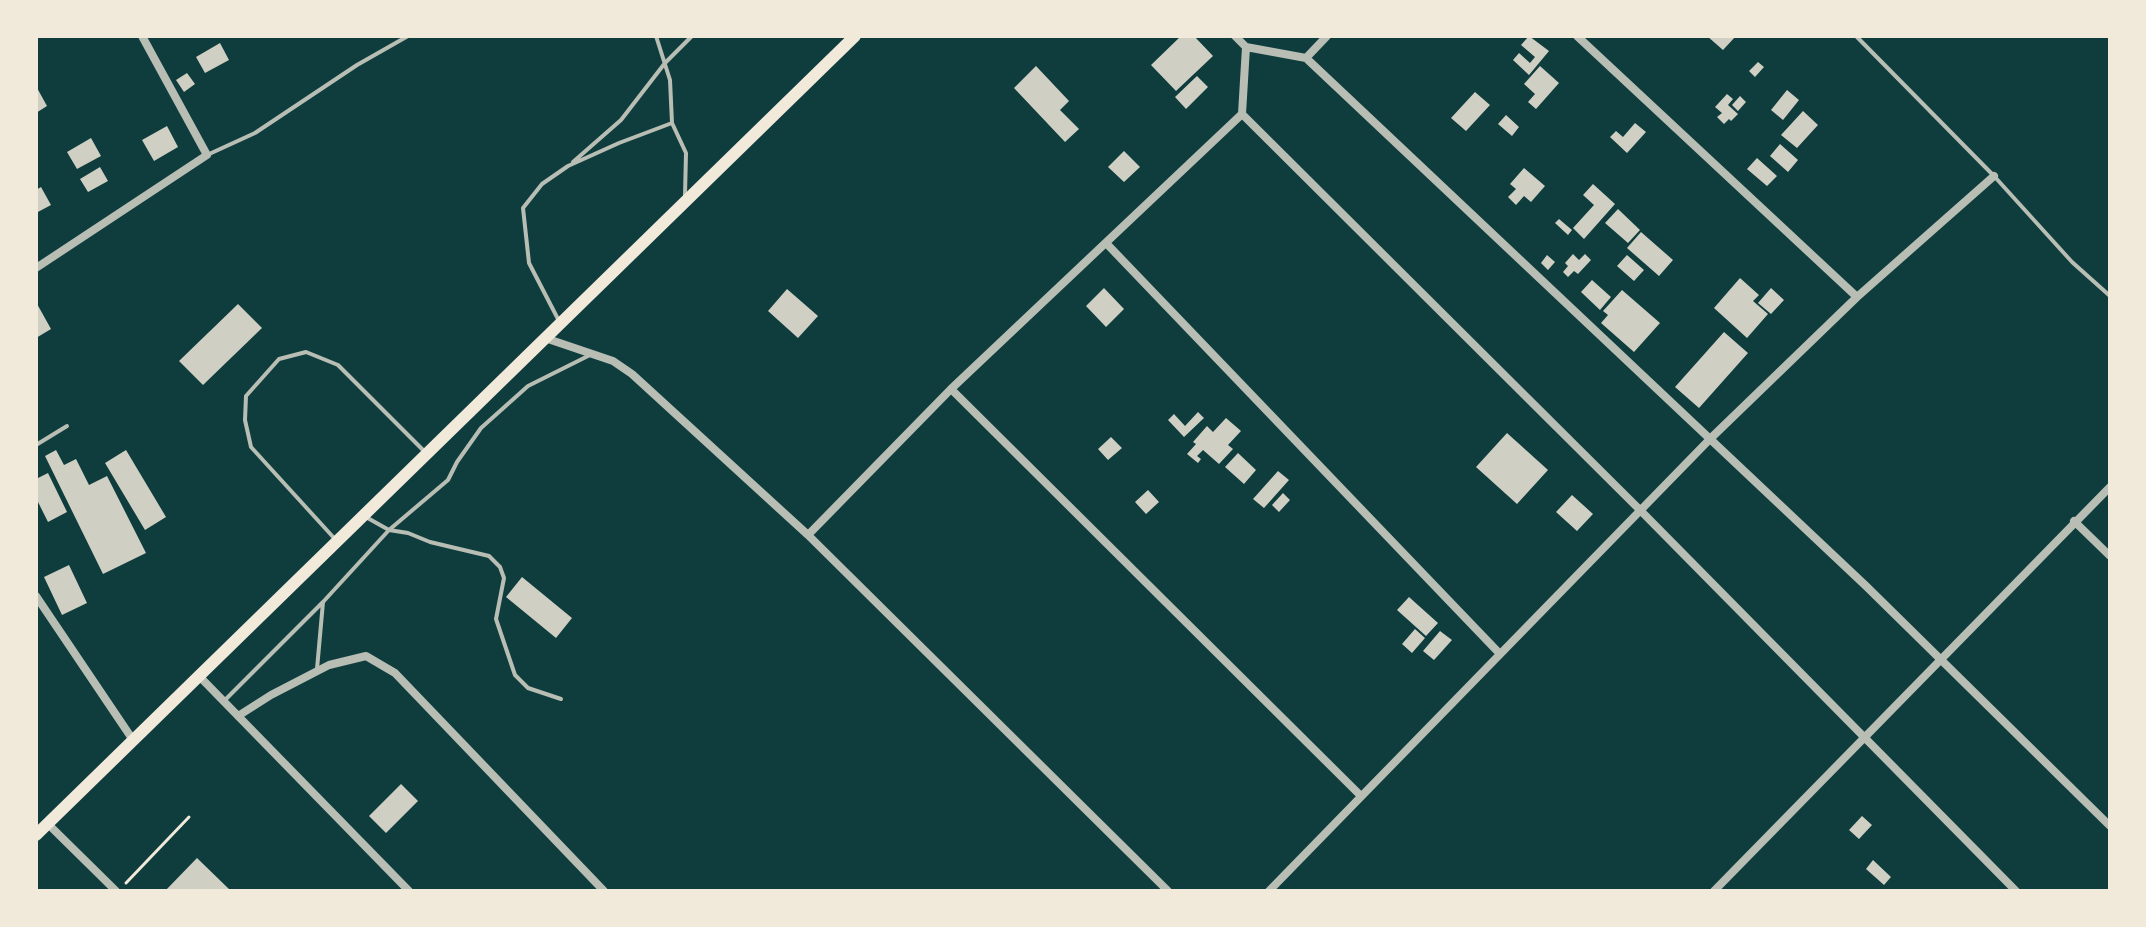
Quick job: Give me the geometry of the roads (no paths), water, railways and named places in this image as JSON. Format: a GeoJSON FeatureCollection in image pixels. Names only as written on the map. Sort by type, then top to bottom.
{"type":"FeatureCollection","features":[{"type":"Feature","properties":{"kind":"main road"},"geometry":{"type":"LineString","coordinates":[[36,835],[855,36]]}},
{"type":"Feature","properties":{"kind":"street"},"geometry":{"type":"LineString","coordinates":[[36,268],[207,155],[142,36]]}},
{"type":"Feature","properties":{"kind":"street"},"geometry":{"type":"LineString","coordinates":[[1235,36],[1246,47],[1306,58],[1710,439],[2110,826]]}},
{"type":"Feature","properties":{"kind":"street"},"geometry":{"type":"LineString","coordinates":[[1306,58],[1327,36]]}},
{"type":"Feature","properties":{"kind":"street"},"geometry":{"type":"LineString","coordinates":[[1577,36],[1857,297]]}},
{"type":"Feature","properties":{"kind":"street"},"geometry":{"type":"LineString","coordinates":[[808,535],[951,389],[1242,114],[1246,47]]}},
{"type":"Feature","properties":{"kind":"street"},"geometry":{"type":"LineString","coordinates":[[1242,114],[1640,510],[2016,891]]}},
{"type":"Feature","properties":{"kind":"street"},"geometry":{"type":"LineString","coordinates":[[1269,891],[1710,439],[1857,297],[1994,176]]}},
{"type":"Feature","properties":{"kind":"street"},"geometry":{"type":"LineString","coordinates":[[1106,243],[1500,654]]}},
{"type":"Feature","properties":{"kind":"street"},"geometry":{"type":"LineString","coordinates":[[545,338],[613,361],[632,374],[808,535],[1168,891]]}},
{"type":"Feature","properties":{"kind":"street"},"geometry":{"type":"LineString","coordinates":[[951,389],[1361,796]]}},
{"type":"Feature","properties":{"kind":"street"},"geometry":{"type":"LineString","coordinates":[[1714,891],[2110,487]]}},
{"type":"Feature","properties":{"kind":"street"},"geometry":{"type":"LineString","coordinates":[[2074,521],[2110,556]]}},
{"type":"Feature","properties":{"kind":"street"},"geometry":{"type":"LineString","coordinates":[[36,596],[133,740]]}},
{"type":"Feature","properties":{"kind":"street"},"geometry":{"type":"LineString","coordinates":[[238,716],[329,665],[366,656],[395,673],[604,891]]}},
{"type":"Feature","properties":{"kind":"street"},"geometry":{"type":"LineString","coordinates":[[199,676],[409,891]]}},
{"type":"Feature","properties":{"kind":"street"},"geometry":{"type":"LineString","coordinates":[[48,824],[117,891]]}},
{"type":"Feature","properties":{"kind":"street"},"geometry":{"type":"LineString","coordinates":[[1722,882],[1732,891]]}},
{"type":"Feature","properties":{"kind":"lane"},"geometry":{"type":"LineString","coordinates":[[207,155],[255,133],[357,65],[408,36]]}},
{"type":"Feature","properties":{"kind":"lane"},"geometry":{"type":"LineString","coordinates":[[656,36],[670,80],[672,123],[686,153],[685,202]]}},
{"type":"Feature","properties":{"kind":"lane"},"geometry":{"type":"LineString","coordinates":[[561,323],[529,263],[523,208],[542,184],[621,120],[665,63],[692,36]]}},
{"type":"Feature","properties":{"kind":"lane"},"geometry":{"type":"LineString","coordinates":[[1856,36],[1994,176],[2072,262],[2110,296]]}},
{"type":"Feature","properties":{"kind":"lane"},"geometry":{"type":"LineString","coordinates":[[568,166],[672,123]]}},
{"type":"Feature","properties":{"kind":"lane"},"geometry":{"type":"LineString","coordinates":[[337,541],[251,447],[245,420],[246,396],[279,359],[306,352],[338,365],[427,454]]}},
{"type":"Feature","properties":{"kind":"lane"},"geometry":{"type":"LineString","coordinates":[[224,702],[389,530],[448,480],[481,428],[528,386],[590,355]]}},
{"type":"Feature","properties":{"kind":"lane"},"geometry":{"type":"LineString","coordinates":[[36,445],[67,426]]}},
{"type":"Feature","properties":{"kind":"lane"},"geometry":{"type":"LineString","coordinates":[[363,516],[389,530],[489,556],[500,567],[504,578],[496,619],[515,675],[528,688],[561,699]]}},
{"type":"Feature","properties":{"kind":"lane"},"geometry":{"type":"LineString","coordinates":[[317,671],[323,602]]}}]}
